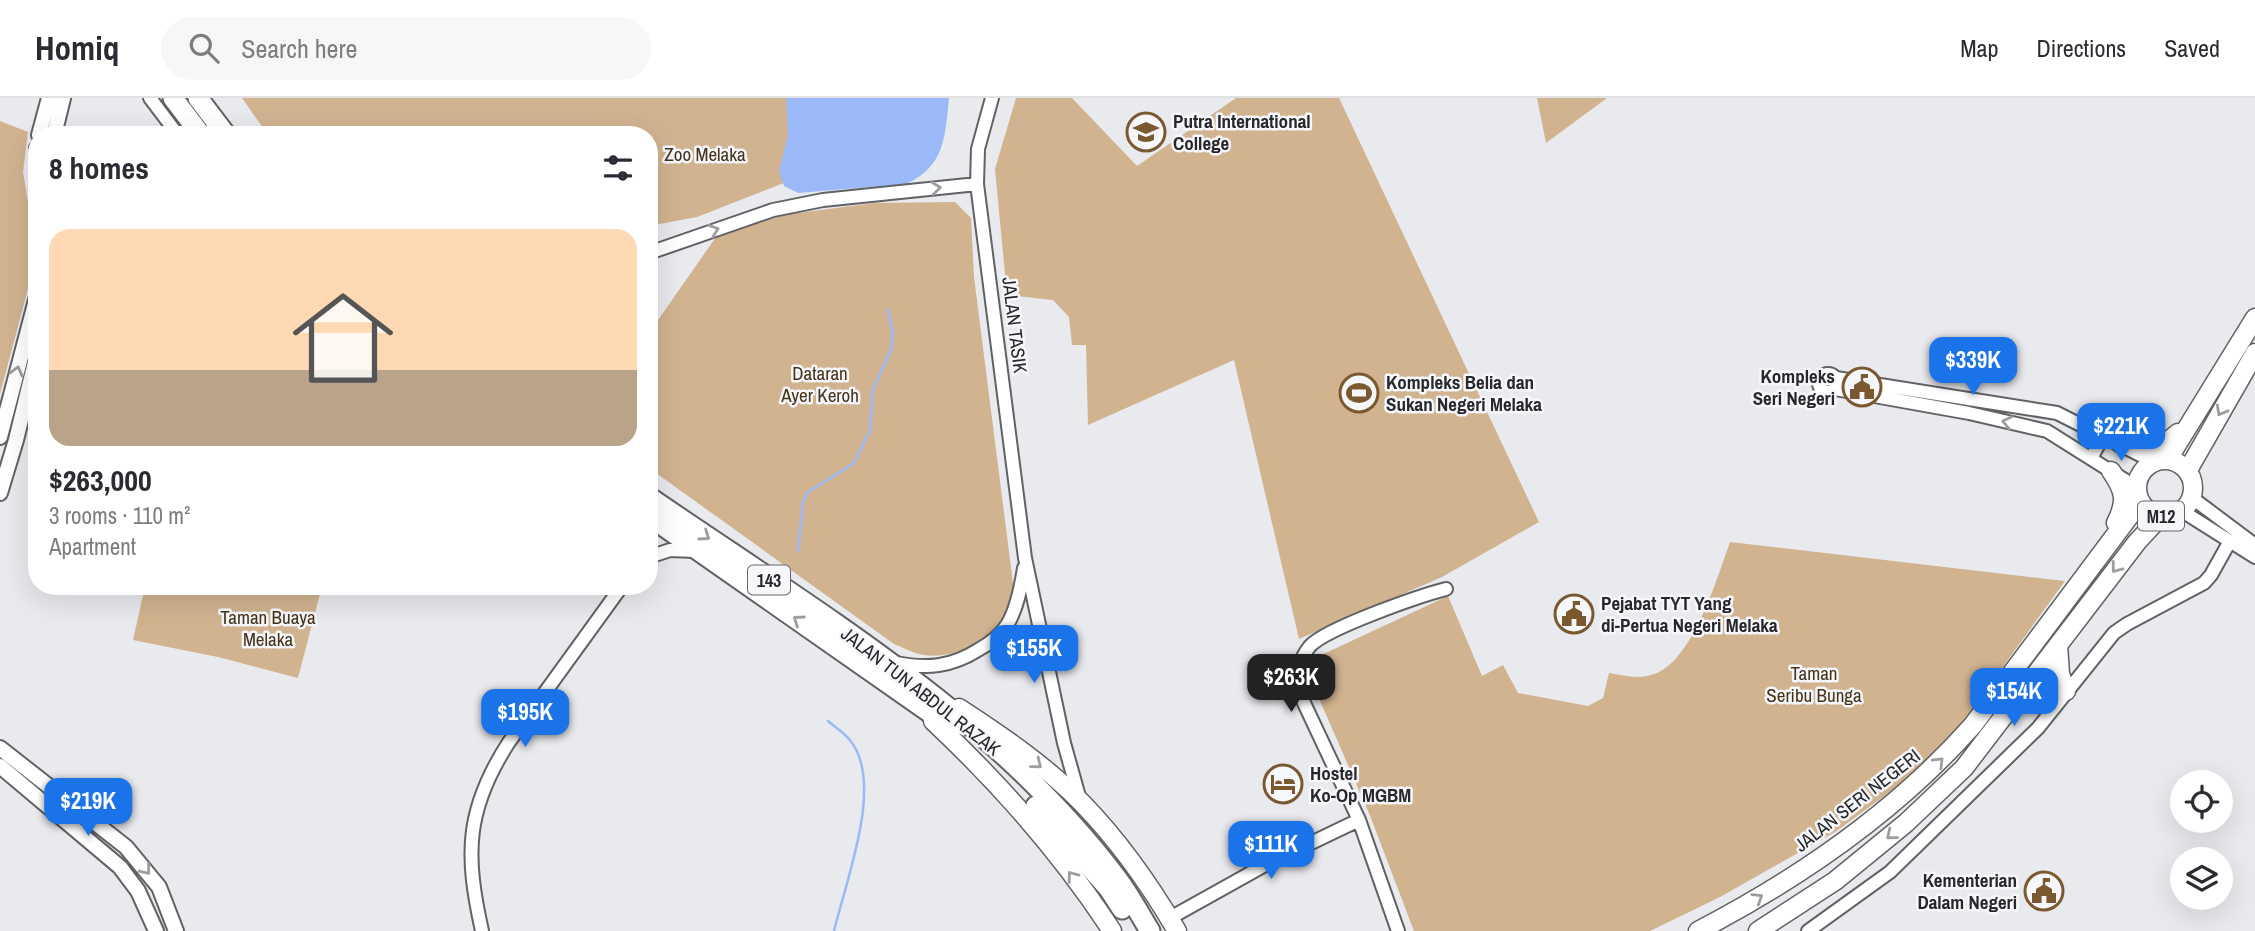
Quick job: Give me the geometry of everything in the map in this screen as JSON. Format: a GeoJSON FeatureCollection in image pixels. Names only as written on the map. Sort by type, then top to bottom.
{"type":"FeatureCollection","features":[{"type":"Feature","properties":{"kind":"highway"},"geometry":{"type":"LineString","coordinates":[[173,98],[194,126]]}},
{"type":"Feature","properties":{"kind":"highway"},"geometry":{"type":"LineString","coordinates":[[198,98],[219,126]]}},
{"type":"Feature","properties":{"kind":"highway","name":"JALAN TUN ABDUL RAZAK"},"geometry":{"type":"LineString","coordinates":[[658,503],[888,662],[1099,867],[1117,878],[1150,931]]}},
{"type":"Feature","properties":{"kind":"highway","name":"JALAN TUN ABDUL RAZAK"},"geometry":{"type":"LineString","coordinates":[[658,522],[917,693]]}},
{"type":"Feature","properties":{"kind":"highway","name":"JALAN TUN ABDUL RAZAK"},"geometry":{"type":"LineString","coordinates":[[1099,867],[1135,931]]}},
{"type":"Feature","properties":{"kind":"main road","name":"M12"},"geometry":{"type":"LineString","coordinates":[[2188,470],[2193,485],[2187,504],[2174,515],[2161,516],[2149,512],[2138,495],[2140,472],[2160,460],[2255,318]]}},
{"type":"Feature","properties":{"kind":"main road"},"geometry":{"type":"LineString","coordinates":[[2160,460],[2180,463],[2188,470],[2255,352]]}},
{"type":"Feature","properties":{"kind":"main road","name":"M12"},"geometry":{"type":"LineString","coordinates":[[2120,444],[2155,448],[2169,442],[2186,422],[2229,357]]}},
{"type":"Feature","properties":{"kind":"main road"},"geometry":{"type":"LineString","coordinates":[[2082,580],[2124,505],[2122,491],[2111,471]]}},
{"type":"Feature","properties":{"kind":"main road","name":"JALAN SERI NEGERI"},"geometry":{"type":"LineString","coordinates":[[1698,931],[1738,910],[1822,857],[1914,786],[1973,725],[2082,580],[2138,495]]}},
{"type":"Feature","properties":{"kind":"main road","name":"M12"},"geometry":{"type":"LineString","coordinates":[[1758,931],[1835,881],[1906,823],[1964,768],[2137,542],[2161,516]]}},
{"type":"Feature","properties":{"kind":"main road"},"geometry":{"type":"LineString","coordinates":[[2058,645],[2060,674],[2066,691]]}},
{"type":"Feature","properties":{"kind":"main road"},"geometry":{"type":"LineString","coordinates":[[917,693],[990,729],[1026,754],[1081,802],[1138,871],[1173,925]]}},
{"type":"Feature","properties":{"kind":"main road"},"geometry":{"type":"LineString","coordinates":[[917,693],[1011,799],[1112,931]]}},
{"type":"Feature","properties":{"kind":"street"},"geometry":{"type":"LineString","coordinates":[[41,126],[49,98]]}},
{"type":"Feature","properties":{"kind":"street"},"geometry":{"type":"LineString","coordinates":[[56,126],[63,98]]}},
{"type":"Feature","properties":{"kind":"street"},"geometry":{"type":"LineString","coordinates":[[150,98],[171,126]]}},
{"type":"Feature","properties":{"kind":"street","name":"JALAN TASIK"},"geometry":{"type":"LineString","coordinates":[[992,98],[978,149],[976,184],[1026,558],[1064,743],[1081,802]]}},
{"type":"Feature","properties":{"kind":"street"},"geometry":{"type":"LineString","coordinates":[[658,250],[773,209],[823,200],[976,184]]}},
{"type":"Feature","properties":{"kind":"street"},"geometry":{"type":"LineString","coordinates":[[0,437],[28,330]]}},
{"type":"Feature","properties":{"kind":"street"},"geometry":{"type":"LineString","coordinates":[[2138,495],[2111,471],[2051,432],[1836,384],[2064,414],[2120,444],[2160,460]]}},
{"type":"Feature","properties":{"kind":"street"},"geometry":{"type":"LineString","coordinates":[[0,493],[28,391]]}},
{"type":"Feature","properties":{"kind":"street"},"geometry":{"type":"LineString","coordinates":[[1966,400],[1969,413]]}},
{"type":"Feature","properties":{"kind":"street"},"geometry":{"type":"LineString","coordinates":[[2051,432],[2064,414]]}},
{"type":"Feature","properties":{"kind":"street"},"geometry":{"type":"LineString","coordinates":[[2091,458],[2104,435]]}},
{"type":"Feature","properties":{"kind":"street"},"geometry":{"type":"LineString","coordinates":[[2187,504],[2230,541],[2255,557]]}},
{"type":"Feature","properties":{"kind":"street"},"geometry":{"type":"LineString","coordinates":[[2187,504],[2255,545]]}},
{"type":"Feature","properties":{"kind":"street"},"geometry":{"type":"LineString","coordinates":[[1808,931],[1890,872],[2038,728],[2114,633],[2204,583],[2230,541]]}},
{"type":"Feature","properties":{"kind":"street"},"geometry":{"type":"LineString","coordinates":[[658,554],[670,550],[702,552]]}},
{"type":"Feature","properties":{"kind":"street","name":"JALAN TASIK"},"geometry":{"type":"LineString","coordinates":[[888,662],[920,667],[942,666],[964,659],[991,643],[1007,626],[1020,593],[1026,558]]}},
{"type":"Feature","properties":{"kind":"street"},"geometry":{"type":"LineString","coordinates":[[1398,931],[1359,820],[1304,703],[1297,671],[1311,646],[1320,638],[1359,620],[1446,589]]}},
{"type":"Feature","properties":{"kind":"street"},"geometry":{"type":"LineString","coordinates":[[482,931],[472,884],[470,855],[473,825],[486,784],[509,742],[615,595]]}},
{"type":"Feature","properties":{"kind":"street"},"geometry":{"type":"LineString","coordinates":[[0,748],[126,847],[159,887],[176,931]]}},
{"type":"Feature","properties":{"kind":"street"},"geometry":{"type":"LineString","coordinates":[[0,766],[120,867],[138,891],[156,931]]}},
{"type":"Feature","properties":{"kind":"street"},"geometry":{"type":"LineString","coordinates":[[1173,925],[1265,865],[1359,820]]}},
{"type":"Feature","properties":{"kind":"green space","name":"Zoo Melaka"},"geometry":{"type":"Polygon","coordinates":[[[242,98],[812,98],[822,168],[697,217],[658,224],[658,126],[262,126],[242,98]]]}},
{"type":"Feature","properties":{"kind":"green space","name":"Kompleks Belia dan Sukan Negeri Melaka"},"geometry":{"type":"Polygon","coordinates":[[[1016,98],[1072,98],[1137,166],[1236,98],[1339,98],[1539,522],[1442,577],[1299,639],[1234,360],[1088,425],[1086,345],[1072,345],[1069,317],[1053,300],[1007,295],[995,169],[1016,98]]]}},
{"type":"Feature","properties":{"kind":"green space"},"geometry":{"type":"Polygon","coordinates":[[[1537,98],[1607,98],[1546,143],[1537,98]]]}},
{"type":"Feature","properties":{"kind":"green space"},"geometry":{"type":"Polygon","coordinates":[[[0,121],[28,132],[23,172],[28,202],[28,289],[0,394],[0,121]]]}},
{"type":"Feature","properties":{"kind":"green space","name":"Dataran Ayer Keroh"},"geometry":{"type":"Polygon","coordinates":[[[955,202],[971,218],[974,277],[1014,591],[1007,611],[994,630],[976,644],[942,655],[916,653],[894,644],[658,474],[658,320],[716,237],[783,215],[874,203],[955,202]]]}},
{"type":"Feature","properties":{"kind":"green space","name":"Taman Seribu Bunga"},"geometry":{"type":"Polygon","coordinates":[[[1730,542],[2065,581],[1947,744],[1902,783],[1835,832],[1720,897],[1650,931],[1414,931],[1369,813],[1310,678],[1312,663],[1317,657],[1448,596],[1482,676],[1503,665],[1518,693],[1588,706],[1603,698],[1609,673],[1633,677],[1651,675],[1670,664],[1682,651],[1711,595],[1730,542]]]}},
{"type":"Feature","properties":{"kind":"green space","name":"Taman Buaya Melaka"},"geometry":{"type":"Polygon","coordinates":[[[143,595],[320,595],[298,678],[218,657],[133,640],[143,595]]]}},
{"type":"Feature","properties":{"kind":"water"},"geometry":{"type":"Polygon","coordinates":[[[786,98],[949,98],[941,149],[929,168],[906,184],[798,193],[784,186],[779,171],[788,135],[786,98]]]}},
{"type":"Feature","properties":{"kind":"waterway"},"geometry":{"type":"LineString","coordinates":[[798,551],[803,502],[808,492],[854,463],[870,430],[873,389],[891,350],[893,334],[888,310]]}},
{"type":"Feature","properties":{"kind":"waterway"},"geometry":{"type":"LineString","coordinates":[[828,721],[849,739],[859,757],[864,780],[860,833],[834,931]]}},
{"type":"Feature","properties":{"kind":"place","name":"Putra International College"},"geometry":{"type":"Point","coordinates":[1146,132]}},
{"type":"Feature","properties":{"kind":"place","name":"Kompleks Seri Negeri"},"geometry":{"type":"Point","coordinates":[1862,387]}},
{"type":"Feature","properties":{"kind":"place","name":"Kompleks Belia dan Sukan Negeri Melaka"},"geometry":{"type":"Point","coordinates":[1359,393]}},
{"type":"Feature","properties":{"kind":"place","name":"Pejabat TYT Yang di-Pertua Negeri Melaka"},"geometry":{"type":"Point","coordinates":[1574,614]}},
{"type":"Feature","properties":{"kind":"place","name":"Hostel Ko-Op MGBM"},"geometry":{"type":"Point","coordinates":[1283,784]}},
{"type":"Feature","properties":{"kind":"place","name":"Kementerian Dalam Negeri"},"geometry":{"type":"Point","coordinates":[2044,891]}}]}
